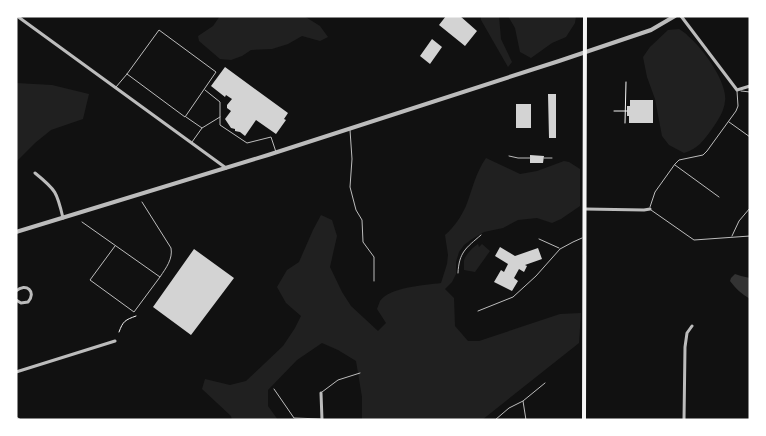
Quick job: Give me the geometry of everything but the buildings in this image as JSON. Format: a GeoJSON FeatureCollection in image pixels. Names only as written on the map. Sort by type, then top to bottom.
{"type":"FeatureCollection","features":[{"type":"Feature","properties":{"kind":"main road"},"geometry":{"type":"LineString","coordinates":[[584,420],[585,16]]}},
{"type":"Feature","properties":{"kind":"street"},"geometry":{"type":"LineString","coordinates":[[17,16],[226,168]]}},
{"type":"Feature","properties":{"kind":"street"},"geometry":{"type":"LineString","coordinates":[[16,232],[350,129],[586,52],[651,30],[675,16]]}},
{"type":"Feature","properties":{"kind":"street"},"geometry":{"type":"LineString","coordinates":[[681,16],[737,90],[750,86]]}},
{"type":"Feature","properties":{"kind":"street"},"geometry":{"type":"LineString","coordinates":[[35,174],[54,189],[64,218]]}},
{"type":"Feature","properties":{"kind":"street"},"geometry":{"type":"LineString","coordinates":[[584,209],[650,209]]}},
{"type":"Feature","properties":{"kind":"street"},"geometry":{"type":"LineString","coordinates":[[16,300],[24,303],[30,300],[31,297],[28,288],[17,288]]}},
{"type":"Feature","properties":{"kind":"street"},"geometry":{"type":"LineString","coordinates":[[684,420],[685,347],[687,333],[692,326]]}},
{"type":"Feature","properties":{"kind":"street"},"geometry":{"type":"LineString","coordinates":[[16,372],[115,341]]}},
{"type":"Feature","properties":{"kind":"street"},"geometry":{"type":"LineString","coordinates":[[321,393],[322,419]]}},
{"type":"Feature","properties":{"kind":"lane"},"geometry":{"type":"LineString","coordinates":[[115,88],[159,30],[216,72],[186,117]]}},
{"type":"Feature","properties":{"kind":"lane"},"geometry":{"type":"LineString","coordinates":[[127,74],[202,128]]}},
{"type":"Feature","properties":{"kind":"lane"},"geometry":{"type":"LineString","coordinates":[[204,90],[220,102],[220,125],[247,143],[272,137],[277,152]]}},
{"type":"Feature","properties":{"kind":"lane"},"geometry":{"type":"LineString","coordinates":[[750,92],[737,90],[738,106],[707,151],[703,155],[679,160],[675,164],[655,192],[650,209],[694,240],[750,236]]}},
{"type":"Feature","properties":{"kind":"lane"},"geometry":{"type":"LineString","coordinates":[[191,142],[202,128],[220,117]]}},
{"type":"Feature","properties":{"kind":"lane"},"geometry":{"type":"LineString","coordinates":[[728,122],[750,136]]}},
{"type":"Feature","properties":{"kind":"lane"},"geometry":{"type":"LineString","coordinates":[[350,129],[352,159],[350,187],[356,210],[362,220],[363,242],[374,258],[374,281]]}},
{"type":"Feature","properties":{"kind":"lane"},"geometry":{"type":"LineString","coordinates":[[509,156],[530,158]]}},
{"type":"Feature","properties":{"kind":"lane"},"geometry":{"type":"LineString","coordinates":[[544,158],[552,158]]}},
{"type":"Feature","properties":{"kind":"lane"},"geometry":{"type":"LineString","coordinates":[[675,164],[719,197]]}},
{"type":"Feature","properties":{"kind":"lane"},"geometry":{"type":"LineString","coordinates":[[116,245],[90,280],[134,312],[160,277],[172,254],[171,248],[142,202]]}},
{"type":"Feature","properties":{"kind":"lane"},"geometry":{"type":"LineString","coordinates":[[732,237],[750,208]]}},
{"type":"Feature","properties":{"kind":"lane"},"geometry":{"type":"LineString","coordinates":[[82,222],[160,277]]}},
{"type":"Feature","properties":{"kind":"lane"},"geometry":{"type":"LineString","coordinates":[[458,273],[458,263],[462,253],[466,247],[482,235]]}},
{"type":"Feature","properties":{"kind":"lane"},"geometry":{"type":"LineString","coordinates":[[478,310],[513,297],[536,276],[560,248],[585,238]]}},
{"type":"Feature","properties":{"kind":"lane"},"geometry":{"type":"LineString","coordinates":[[539,240],[560,248]]}},
{"type":"Feature","properties":{"kind":"lane"},"geometry":{"type":"LineString","coordinates":[[554,246],[556,253]]}},
{"type":"Feature","properties":{"kind":"lane"},"geometry":{"type":"LineString","coordinates":[[321,393],[338,380],[360,373]]}},
{"type":"Feature","properties":{"kind":"lane"},"geometry":{"type":"LineString","coordinates":[[495,420],[510,408],[523,402],[545,382]]}},
{"type":"Feature","properties":{"kind":"lane"},"geometry":{"type":"LineString","coordinates":[[274,389],[294,418],[322,419]]}},
{"type":"Feature","properties":{"kind":"lane"},"geometry":{"type":"LineString","coordinates":[[523,402],[526,420]]}},
{"type":"Feature","properties":{"kind":"path"},"geometry":{"type":"LineString","coordinates":[[625,123],[626,82]]}},
{"type":"Feature","properties":{"kind":"path"},"geometry":{"type":"LineString","coordinates":[[614,111],[626,111]]}},
{"type":"Feature","properties":{"kind":"path"},"geometry":{"type":"LineString","coordinates":[[119,332],[126,320],[136,316]]}},
{"type":"Feature","properties":{"kind":"shaded area"},"geometry":{"type":"Polygon","coordinates":[[[220,16],[304,16],[320,26],[328,37],[320,41],[302,36],[288,44],[272,49],[251,50],[231,60],[220,59],[199,41],[198,36],[213,26],[220,16]]]}},
{"type":"Feature","properties":{"kind":"shaded area"},"geometry":{"type":"Polygon","coordinates":[[[481,16],[499,16],[501,39],[512,62],[508,67],[481,20],[481,16]]]}},
{"type":"Feature","properties":{"kind":"shaded area"},"geometry":{"type":"Polygon","coordinates":[[[508,16],[576,16],[575,23],[566,37],[552,43],[531,58],[520,52],[515,28],[508,16]]]}},
{"type":"Feature","properties":{"kind":"shaded area"},"geometry":{"type":"Polygon","coordinates":[[[679,29],[694,41],[707,57],[718,75],[725,93],[723,109],[712,129],[697,147],[684,153],[669,145],[662,136],[655,99],[647,77],[643,57],[650,47],[668,30],[679,29]]]}},
{"type":"Feature","properties":{"kind":"shaded area"},"geometry":{"type":"Polygon","coordinates":[[[16,83],[52,85],[89,94],[83,119],[51,130],[16,162],[16,83]]]}},
{"type":"Feature","properties":{"kind":"shaded area"},"geometry":{"type":"Polygon","coordinates":[[[486,158],[520,174],[537,171],[564,161],[569,162],[580,169],[580,206],[552,223],[537,218],[518,220],[503,228],[484,232],[464,245],[459,252],[456,262],[456,274],[452,282],[445,289],[454,298],[455,326],[468,341],[479,341],[560,314],[581,313],[579,343],[482,420],[362,420],[362,397],[356,361],[322,343],[297,360],[268,390],[268,406],[278,420],[232,420],[231,416],[202,389],[205,379],[230,385],[246,381],[283,346],[301,316],[286,303],[277,287],[287,270],[299,262],[321,215],[332,220],[337,236],[330,267],[342,292],[351,306],[378,331],[386,323],[377,309],[380,301],[385,296],[399,290],[441,283],[448,255],[445,235],[460,218],[486,158]]]}},
{"type":"Feature","properties":{"kind":"shaded area"},"geometry":{"type":"Polygon","coordinates":[[[478,244],[479,247],[482,244],[490,251],[475,272],[464,270],[466,256],[478,244]]]}},
{"type":"Feature","properties":{"kind":"shaded area"},"geometry":{"type":"Polygon","coordinates":[[[735,274],[750,278],[750,299],[730,281],[735,274]]]}}]}
